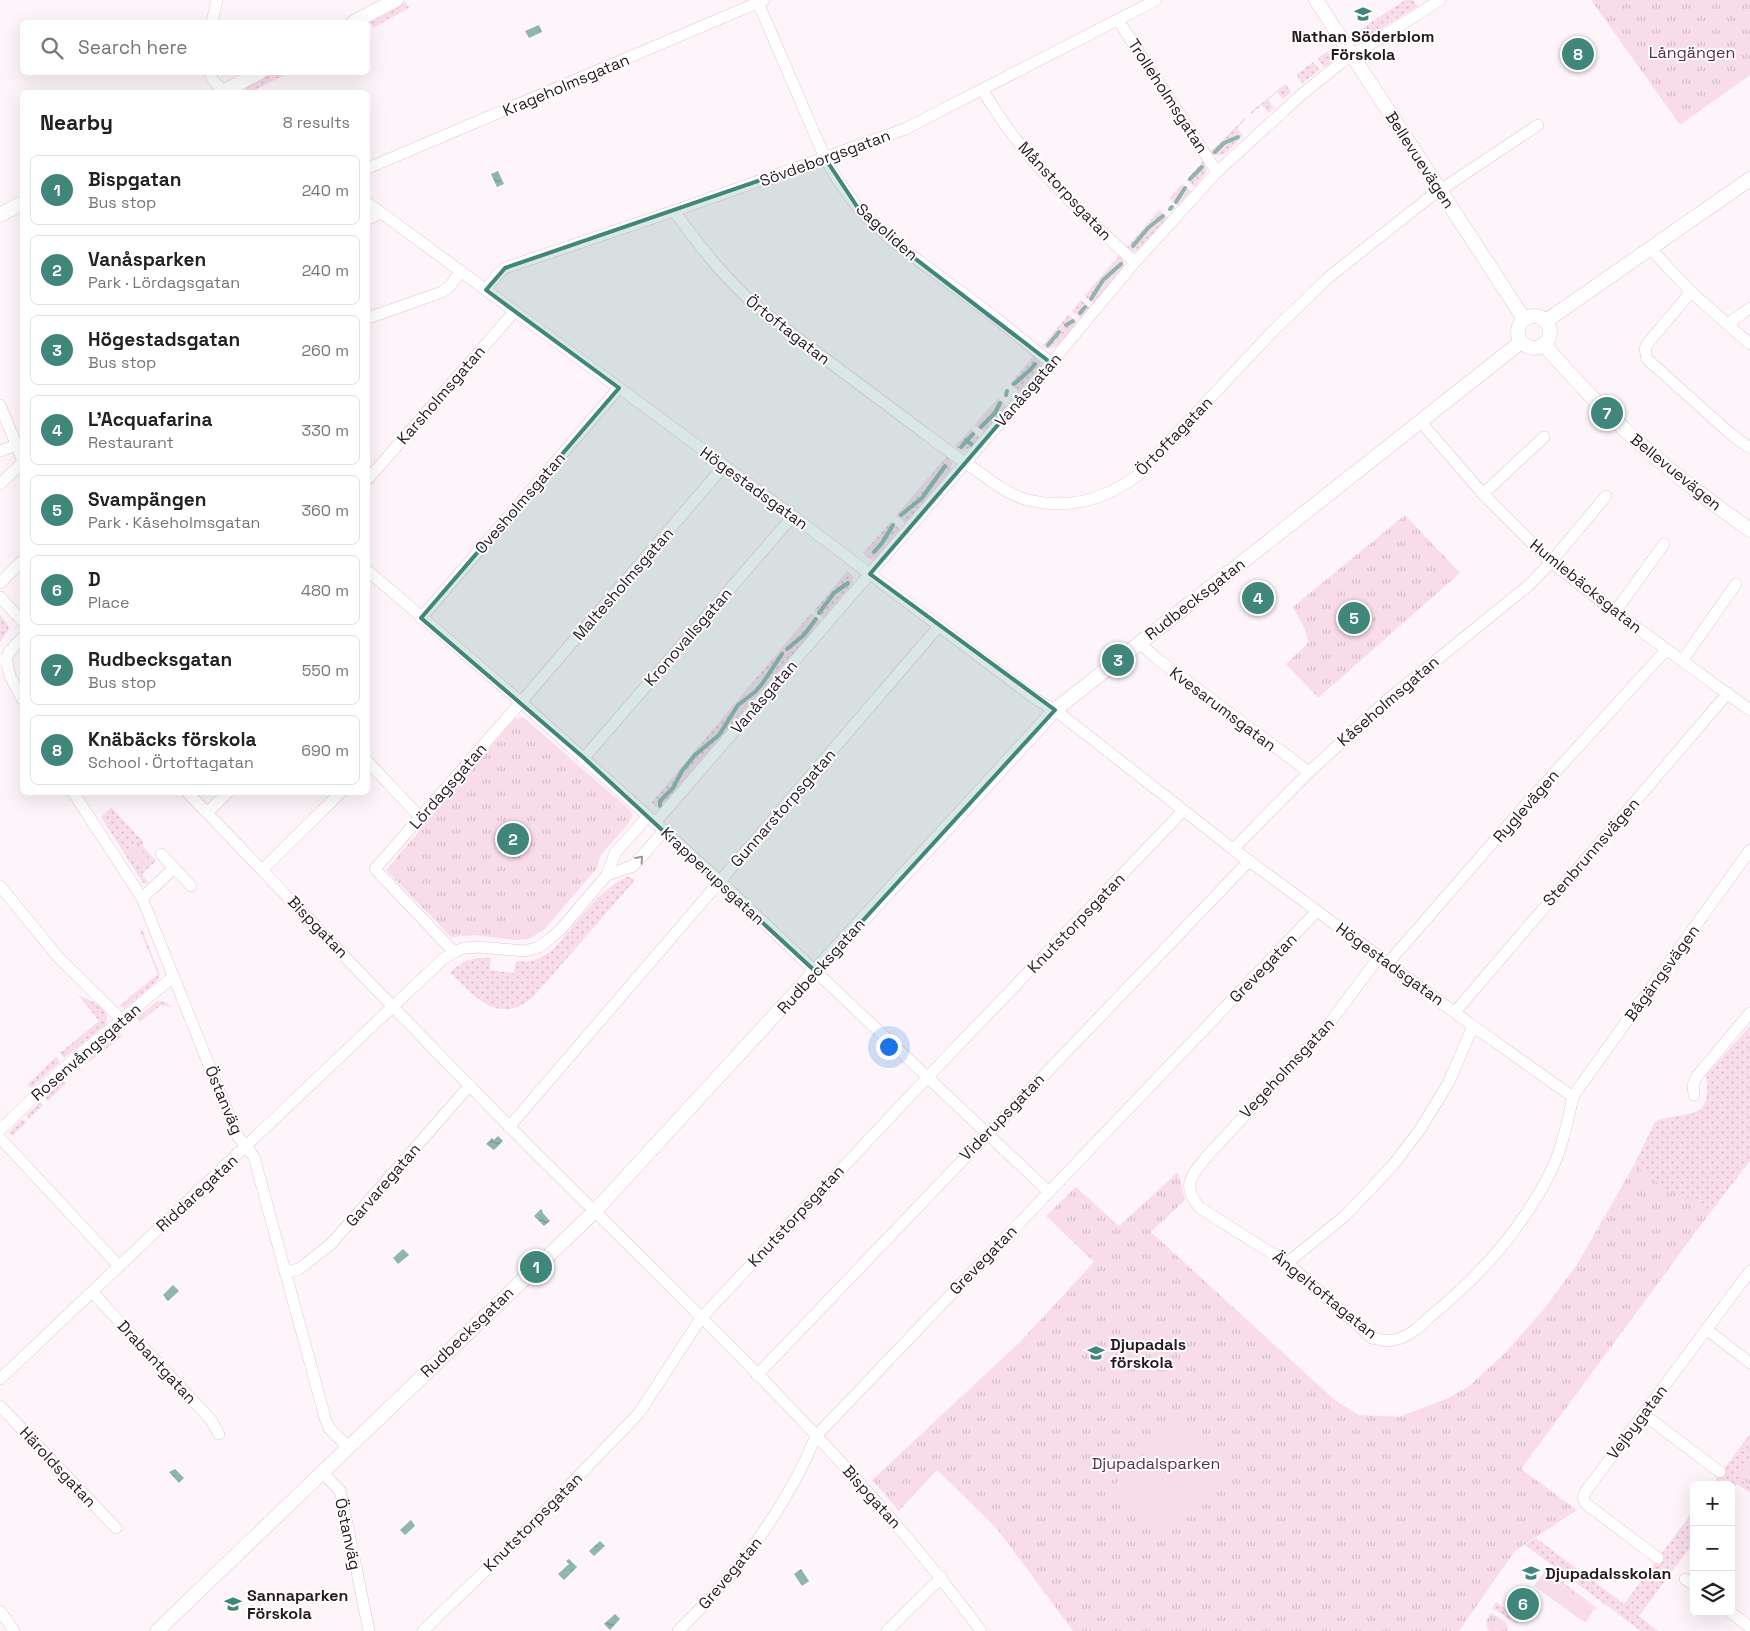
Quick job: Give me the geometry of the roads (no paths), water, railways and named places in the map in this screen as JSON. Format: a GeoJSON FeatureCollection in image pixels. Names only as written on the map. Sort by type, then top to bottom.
{"type":"FeatureCollection","features":[{"type":"Feature","properties":{"kind":"street"},"geometry":{"type":"LineString","coordinates":[[212,20],[217,0]]}},
{"type":"Feature","properties":{"kind":"street"},"geometry":{"type":"LineString","coordinates":[[358,20],[396,0]]}},
{"type":"Feature","properties":{"kind":"street","name":"Sövdeborgsgatan"},"geometry":{"type":"LineString","coordinates":[[486,290],[505,268],[674,211],[905,129],[1156,0]]}},
{"type":"Feature","properties":{"kind":"street","name":"Bellevuevägen"},"geometry":{"type":"LineString","coordinates":[[1316,0],[1524,319]]}},
{"type":"Feature","properties":{"kind":"street","name":"Vanåsgatan"},"geometry":{"type":"LineString","coordinates":[[607,875],[615,853],[652,819],[870,574],[1136,262],[1217,172],[1300,95],[1352,55],[1440,0]]}},
{"type":"Feature","properties":{"kind":"street","name":"Sagoliden"},"geometry":{"type":"LineString","coordinates":[[760,1],[825,158],[837,179],[858,208],[891,240],[997,319],[1051,363]]}},
{"type":"Feature","properties":{"kind":"street","name":"Krageholmsgatan"},"geometry":{"type":"LineString","coordinates":[[370,167],[760,1]]}},
{"type":"Feature","properties":{"kind":"street","name":"Trolleholmsgatan"},"geometry":{"type":"LineString","coordinates":[[1118,20],[1217,172]]}},
{"type":"Feature","properties":{"kind":"street"},"geometry":{"type":"LineString","coordinates":[[211,75],[212,79],[221,90]]}},
{"type":"Feature","properties":{"kind":"street"},"geometry":{"type":"LineString","coordinates":[[227,90],[254,75]]}},
{"type":"Feature","properties":{"kind":"street","name":"Månstorpsgatan"},"geometry":{"type":"LineString","coordinates":[[982,90],[1014,137],[1049,179],[1082,213],[1136,262]]}},
{"type":"Feature","properties":{"kind":"street","name":"Örtoftagatan"},"geometry":{"type":"LineString","coordinates":[[674,211],[708,257],[732,285],[757,307],[965,462],[1006,492],[1027,500],[1048,504],[1069,504],[1090,500],[1124,486],[1152,461],[1270,333],[1329,277],[1440,189],[1538,125]]}},
{"type":"Feature","properties":{"kind":"street"},"geometry":{"type":"LineString","coordinates":[[1546,322],[1750,178]]}},
{"type":"Feature","properties":{"kind":"street"},"geometry":{"type":"LineString","coordinates":[[0,215],[20,204]]}},
{"type":"Feature","properties":{"kind":"street","name":"Högestadsgatan"},"geometry":{"type":"LineString","coordinates":[[370,204],[1037,700],[1055,710],[1249,861],[1573,1097]]}},
{"type":"Feature","properties":{"kind":"street"},"geometry":{"type":"LineString","coordinates":[[370,218],[381,213]]}},
{"type":"Feature","properties":{"kind":"street"},"geometry":{"type":"LineString","coordinates":[[1650,248],[1692,292],[1750,344]]}},
{"type":"Feature","properties":{"kind":"street"},"geometry":{"type":"LineString","coordinates":[[370,317],[442,292],[450,286],[461,271]]}},
{"type":"Feature","properties":{"kind":"street"},"geometry":{"type":"LineString","coordinates":[[1692,292],[1648,343],[1645,349],[1647,359],[1732,435],[1750,448]]}},
{"type":"Feature","properties":{"kind":"street"},"geometry":{"type":"LineString","coordinates":[[1728,324],[1750,308]]}},
{"type":"Feature","properties":{"kind":"street","name":"Karsholmsgatan"},"geometry":{"type":"LineString","coordinates":[[370,477],[515,311]]}},
{"type":"Feature","properties":{"kind":"street"},"geometry":{"type":"LineString","coordinates":[[1539,316],[1546,322],[1550,337],[1544,345],[1532,348],[1521,342],[1518,332],[1524,319],[1539,316]]}},
{"type":"Feature","properties":{"kind":"street","name":"Rudbecksgatan"},"geometry":{"type":"LineString","coordinates":[[157,1631],[595,1211],[816,972],[940,833],[1055,710],[1521,342]]}},
{"type":"Feature","properties":{"kind":"street","name":"Bellevuevägen"},"geometry":{"type":"LineString","coordinates":[[1544,345],[1598,405],[1646,449],[1693,488],[1750,530]]}},
{"type":"Feature","properties":{"kind":"street","name":"Ovesholmsgatan"},"geometry":{"type":"LineString","coordinates":[[421,618],[619,388]]}},
{"type":"Feature","properties":{"kind":"street"},"geometry":{"type":"LineString","coordinates":[[0,405],[19,444],[0,451]]}},
{"type":"Feature","properties":{"kind":"street","name":"Humlebäcksgatan"},"geometry":{"type":"LineString","coordinates":[[1420,421],[1483,494],[1552,562],[1614,612],[1666,650],[1728,693],[1749,705]]}},
{"type":"Feature","properties":{"kind":"street"},"geometry":{"type":"LineString","coordinates":[[1483,494],[1544,437]]}},
{"type":"Feature","properties":{"kind":"street"},"geometry":{"type":"LineString","coordinates":[[0,484],[20,463]]}},
{"type":"Feature","properties":{"kind":"street","name":"Maltesholmsgatan"},"geometry":{"type":"LineString","coordinates":[[521,702],[724,466]]}},
{"type":"Feature","properties":{"kind":"street","name":"Kåseholmsgatan"},"geometry":{"type":"LineString","coordinates":[[1233,849],[1308,772],[1386,701],[1529,584],[1552,562],[1606,496]]}},
{"type":"Feature","properties":{"kind":"street","name":"Kronovallsgatan"},"geometry":{"type":"LineString","coordinates":[[584,758],[792,516]]}},
{"type":"Feature","properties":{"kind":"street"},"geometry":{"type":"LineString","coordinates":[[1614,612],[1664,544]]}},
{"type":"Feature","properties":{"kind":"street"},"geometry":{"type":"LineString","coordinates":[[0,583],[20,563]]}},
{"type":"Feature","properties":{"kind":"street","name":"Krapperupsgatan"},"geometry":{"type":"LineString","coordinates":[[370,573],[521,702],[720,881],[1049,1192]]}},
{"type":"Feature","properties":{"kind":"street"},"geometry":{"type":"LineString","coordinates":[[1682,661],[1736,584]]}},
{"type":"Feature","properties":{"kind":"street"},"geometry":{"type":"LineString","coordinates":[[0,597],[20,619]]}},
{"type":"Feature","properties":{"kind":"street","name":"Gunnarstorpsgatan"},"geometry":{"type":"LineString","coordinates":[[509,1127],[939,626]]}},
{"type":"Feature","properties":{"kind":"street"},"geometry":{"type":"LineString","coordinates":[[20,640],[3,659],[20,695]]}},
{"type":"Feature","properties":{"kind":"street","name":"Kvesarumsgatan"},"geometry":{"type":"LineString","coordinates":[[1140,643],[1156,658],[1308,772]]}},
{"type":"Feature","properties":{"kind":"street","name":"Ryglevägen"},"geometry":{"type":"LineString","coordinates":[[1384,960],[1666,650]]}},
{"type":"Feature","properties":{"kind":"street","name":"Stenbrunnsvägen"},"geometry":{"type":"LineString","coordinates":[[1456,1012],[1728,693]]}},
{"type":"Feature","properties":{"kind":"street","name":"Lördagsgatan"},"geometry":{"type":"LineString","coordinates":[[454,952],[375,869],[521,702]]}},
{"type":"Feature","properties":{"kind":"street"},"geometry":{"type":"LineString","coordinates":[[370,767],[420,817]]}},
{"type":"Feature","properties":{"kind":"street","name":"Östanväg"},"geometry":{"type":"LineString","coordinates":[[76,795],[142,898],[237,1135],[254,1157],[326,1421],[330,1429],[348,1447]]}},
{"type":"Feature","properties":{"kind":"street","name":"Bispgatan"},"geometry":{"type":"LineString","coordinates":[[190,795],[509,1127],[595,1211],[816,1436],[876,1501],[942,1578],[981,1631]]}},
{"type":"Feature","properties":{"kind":"street"},"geometry":{"type":"LineString","coordinates":[[207,813],[225,795]]}},
{"type":"Feature","properties":{"kind":"street"},"geometry":{"type":"LineString","coordinates":[[262,870],[339,795]]}},
{"type":"Feature","properties":{"kind":"street","name":"Knutstorpsgatan"},"geometry":{"type":"LineString","coordinates":[[423,1631],[523,1534],[639,1412],[701,1318],[928,1077],[1183,811]]}},
{"type":"Feature","properties":{"kind":"street"},"geometry":{"type":"LineString","coordinates":[[454,952],[464,948],[478,947],[526,951],[539,947],[561,929],[607,875],[633,866],[664,831]]}},
{"type":"Feature","properties":{"kind":"street","name":"Bågängsvägen"},"geometry":{"type":"LineString","coordinates":[[1573,1097],[1750,850]]}},
{"type":"Feature","properties":{"kind":"street"},"geometry":{"type":"LineString","coordinates":[[161,854],[192,886]]}},
{"type":"Feature","properties":{"kind":"street","name":"Viderupsgatan"},"geometry":{"type":"LineString","coordinates":[[757,1375],[1249,861]]}},
{"type":"Feature","properties":{"kind":"street"},"geometry":{"type":"LineString","coordinates":[[142,898],[174,868]]}},
{"type":"Feature","properties":{"kind":"street"},"geometry":{"type":"LineString","coordinates":[[0,886],[59,958],[121,1019]]}},
{"type":"Feature","properties":{"kind":"street","name":"Grevegatan"},"geometry":{"type":"LineString","coordinates":[[678,1631],[720,1589],[773,1519],[795,1482],[816,1436],[1318,911]]}},
{"type":"Feature","properties":{"kind":"street","name":"Riddaregatan"},"geometry":{"type":"LineString","coordinates":[[1,1376],[246,1147],[443,959],[454,952]]}},
{"type":"Feature","properties":{"kind":"street","name":"Vegeholmsgatan"},"geometry":{"type":"LineString","coordinates":[[1191,1176],[1208,1155],[1325,1029],[1384,960]]}},
{"type":"Feature","properties":{"kind":"street","name":"Rosenvångsgatan"},"geometry":{"type":"LineString","coordinates":[[0,1130],[67,1065],[174,976]]}},
{"type":"Feature","properties":{"kind":"street"},"geometry":{"type":"LineString","coordinates":[[1694,1095],[1694,1085],[1697,1076],[1750,1013]]}},
{"type":"Feature","properties":{"kind":"street"},"geometry":{"type":"LineString","coordinates":[[1287,1264],[1346,1215],[1393,1165],[1419,1131],[1450,1082],[1474,1026]]}},
{"type":"Feature","properties":{"kind":"street","name":"Garvaregatan"},"geometry":{"type":"LineString","coordinates":[[285,1272],[299,1269],[331,1244],[470,1085]]}},
{"type":"Feature","properties":{"kind":"street","name":"Ängeltoftagatan"},"geometry":{"type":"LineString","coordinates":[[1191,1176],[1188,1188],[1192,1199],[1200,1208],[1287,1264],[1372,1338],[1386,1342],[1398,1340],[1409,1335],[1445,1305],[1504,1246],[1522,1221],[1550,1174],[1561,1150],[1573,1097]]}},
{"type":"Feature","properties":{"kind":"street"},"geometry":{"type":"LineString","coordinates":[[0,1138],[119,1266]]}},
{"type":"Feature","properties":{"kind":"street","name":"Vejbygatan"},"geometry":{"type":"LineString","coordinates":[[1658,1558],[1586,1504],[1583,1498],[1586,1491],[1750,1270]]}},
{"type":"Feature","properties":{"kind":"street","name":"Drabantgatan"},"geometry":{"type":"LineString","coordinates":[[92,1292],[211,1420],[218,1434]]}},
{"type":"Feature","properties":{"kind":"street"},"geometry":{"type":"LineString","coordinates":[[1706,1330],[1750,1362]]}},
{"type":"Feature","properties":{"kind":"street","name":"Häroldsgatan"},"geometry":{"type":"LineString","coordinates":[[0,1406],[116,1528]]}},
{"type":"Feature","properties":{"kind":"street"},"geometry":{"type":"LineString","coordinates":[[1643,1414],[1720,1472]]}},
{"type":"Feature","properties":{"kind":"street","name":"Östanväg"},"geometry":{"type":"LineString","coordinates":[[322,1472],[340,1491],[369,1631]]}},
{"type":"Feature","properties":{"kind":"street"},"geometry":{"type":"LineString","coordinates":[[887,1631],[942,1578]]}},
{"type":"Feature","properties":{"kind":"street"},"geometry":{"type":"LineString","coordinates":[[0,1611],[14,1631]]}},
{"type":"Feature","properties":{"kind":"street"},"geometry":{"type":"LineString","coordinates":[[1735,1616],[1750,1627]]}},
{"type":"Feature","properties":{"kind":"water"},"geometry":{"type":"Polygon","coordinates":[[[539,25],[542,32],[529,38],[525,31],[539,25]]]}},
{"type":"Feature","properties":{"kind":"water"},"geometry":{"type":"Polygon","coordinates":[[[498,171],[504,184],[497,187],[491,174],[498,171]]]}},
{"type":"Feature","properties":{"kind":"water"},"geometry":{"type":"Polygon","coordinates":[[[498,1136],[503,1141],[494,1150],[486,1144],[492,1138],[494,1140],[498,1136]]]}},
{"type":"Feature","properties":{"kind":"water"},"geometry":{"type":"Polygon","coordinates":[[[541,1209],[550,1221],[544,1226],[534,1216],[541,1209]]]}},
{"type":"Feature","properties":{"kind":"water"},"geometry":{"type":"Polygon","coordinates":[[[403,1249],[409,1255],[398,1264],[393,1258],[403,1249]]]}},
{"type":"Feature","properties":{"kind":"water"},"geometry":{"type":"Polygon","coordinates":[[[173,1285],[179,1291],[168,1301],[163,1295],[173,1285]]]}},
{"type":"Feature","properties":{"kind":"water"},"geometry":{"type":"Polygon","coordinates":[[[175,1469],[184,1478],[179,1483],[169,1472],[175,1469]]]}},
{"type":"Feature","properties":{"kind":"water"},"geometry":{"type":"Polygon","coordinates":[[[411,1520],[415,1526],[405,1535],[400,1530],[411,1520]]]}},
{"type":"Feature","properties":{"kind":"water"},"geometry":{"type":"Polygon","coordinates":[[[600,1541],[605,1546],[594,1556],[589,1551],[600,1541]]]}},
{"type":"Feature","properties":{"kind":"water"},"geometry":{"type":"Polygon","coordinates":[[[569,1559],[577,1567],[564,1580],[558,1574],[569,1564],[566,1561],[569,1559]]]}},
{"type":"Feature","properties":{"kind":"water"},"geometry":{"type":"Polygon","coordinates":[[[801,1569],[809,1581],[802,1586],[794,1574],[801,1569]]]}},
{"type":"Feature","properties":{"kind":"water"},"geometry":{"type":"Polygon","coordinates":[[[615,1614],[620,1619],[610,1630],[604,1624],[615,1614]]]}},
{"type":"Feature","properties":{"kind":"waterway"},"geometry":{"type":"LineString","coordinates":[[1215,152],[1224,143],[1238,137]]}},
{"type":"Feature","properties":{"kind":"waterway"},"geometry":{"type":"LineString","coordinates":[[1190,179],[1202,167]]}},
{"type":"Feature","properties":{"kind":"waterway"},"geometry":{"type":"LineString","coordinates":[[1176,202],[1185,188]]}},
{"type":"Feature","properties":{"kind":"waterway"},"geometry":{"type":"LineString","coordinates":[[1133,246],[1148,228],[1163,216]]}},
{"type":"Feature","properties":{"kind":"waterway"},"geometry":{"type":"LineString","coordinates":[[1091,299],[1103,280],[1121,264]]}},
{"type":"Feature","properties":{"kind":"waterway"},"geometry":{"type":"LineString","coordinates":[[1080,313],[1085,307]]}},
{"type":"Feature","properties":{"kind":"waterway"},"geometry":{"type":"LineString","coordinates":[[1066,325],[1073,321]]}},
{"type":"Feature","properties":{"kind":"waterway"},"geometry":{"type":"LineString","coordinates":[[1048,345],[1059,332]]}},
{"type":"Feature","properties":{"kind":"waterway"},"geometry":{"type":"LineString","coordinates":[[1014,384],[1035,364]]}},
{"type":"Feature","properties":{"kind":"waterway"},"geometry":{"type":"LineString","coordinates":[[1006,395],[1007,391]]}},
{"type":"Feature","properties":{"kind":"waterway"},"geometry":{"type":"LineString","coordinates":[[981,427],[995,413],[1000,403]]}},
{"type":"Feature","properties":{"kind":"waterway"},"geometry":{"type":"LineString","coordinates":[[961,447],[973,434]]}},
{"type":"Feature","properties":{"kind":"waterway"},"geometry":{"type":"LineString","coordinates":[[966,440],[972,445]]}},
{"type":"Feature","properties":{"kind":"waterway"},"geometry":{"type":"LineString","coordinates":[[901,515],[922,498],[945,466]]}},
{"type":"Feature","properties":{"kind":"waterway"},"geometry":{"type":"LineString","coordinates":[[874,552],[893,525]]}},
{"type":"Feature","properties":{"kind":"waterway"},"geometry":{"type":"LineString","coordinates":[[819,613],[834,593],[848,583]]}},
{"type":"Feature","properties":{"kind":"waterway"},"geometry":{"type":"LineString","coordinates":[[787,649],[804,635],[816,619]]}},
{"type":"Feature","properties":{"kind":"waterway"},"geometry":{"type":"LineString","coordinates":[[660,806],[660,801],[673,788],[682,771],[695,755],[719,735],[738,705],[762,684],[782,654]]}},
{"type":"Feature","properties":{"kind":"place","name":"Nathan Söderblom Förskola"},"geometry":{"type":"Point","coordinates":[1363,14]}},
{"type":"Feature","properties":{"kind":"place","name":"Knäbäcks förskola"},"geometry":{"type":"Point","coordinates":[1578,54]}},
{"type":"Feature","properties":{"kind":"place","name":"Rudbecksgatan"},"geometry":{"type":"Point","coordinates":[1607,413]}},
{"type":"Feature","properties":{"kind":"place","name":"L'Acquafarina"},"geometry":{"type":"Point","coordinates":[1258,598]}},
{"type":"Feature","properties":{"kind":"place","name":"Svampängen"},"geometry":{"type":"Point","coordinates":[1354,618]}},
{"type":"Feature","properties":{"kind":"place","name":"Högestadsgatan"},"geometry":{"type":"Point","coordinates":[1118,660]}},
{"type":"Feature","properties":{"kind":"place","name":"Vanåsparken"},"geometry":{"type":"Point","coordinates":[513,839]}},
{"type":"Feature","properties":{"kind":"place","name":"Bispgatan"},"geometry":{"type":"Point","coordinates":[536,1267]}},
{"type":"Feature","properties":{"kind":"place","name":"Djupadals förskola"},"geometry":{"type":"Point","coordinates":[1096,1353]}},
{"type":"Feature","properties":{"kind":"place","name":"Djupadalsskolan"},"geometry":{"type":"Point","coordinates":[1531,1573]}},
{"type":"Feature","properties":{"kind":"place","name":"Sannaparken Förskola"},"geometry":{"type":"Point","coordinates":[233,1604]}},
{"type":"Feature","properties":{"kind":"place","name":"D"},"geometry":{"type":"Point","coordinates":[1523,1604]}},
{"type":"Feature","properties":{"kind":"park label","name":"Långängen"},"geometry":{"type":"Point","coordinates":[1692,52]}},
{"type":"Feature","properties":{"kind":"park label","name":"Djupadalsparken"},"geometry":{"type":"Point","coordinates":[1156,1463]}}]}
